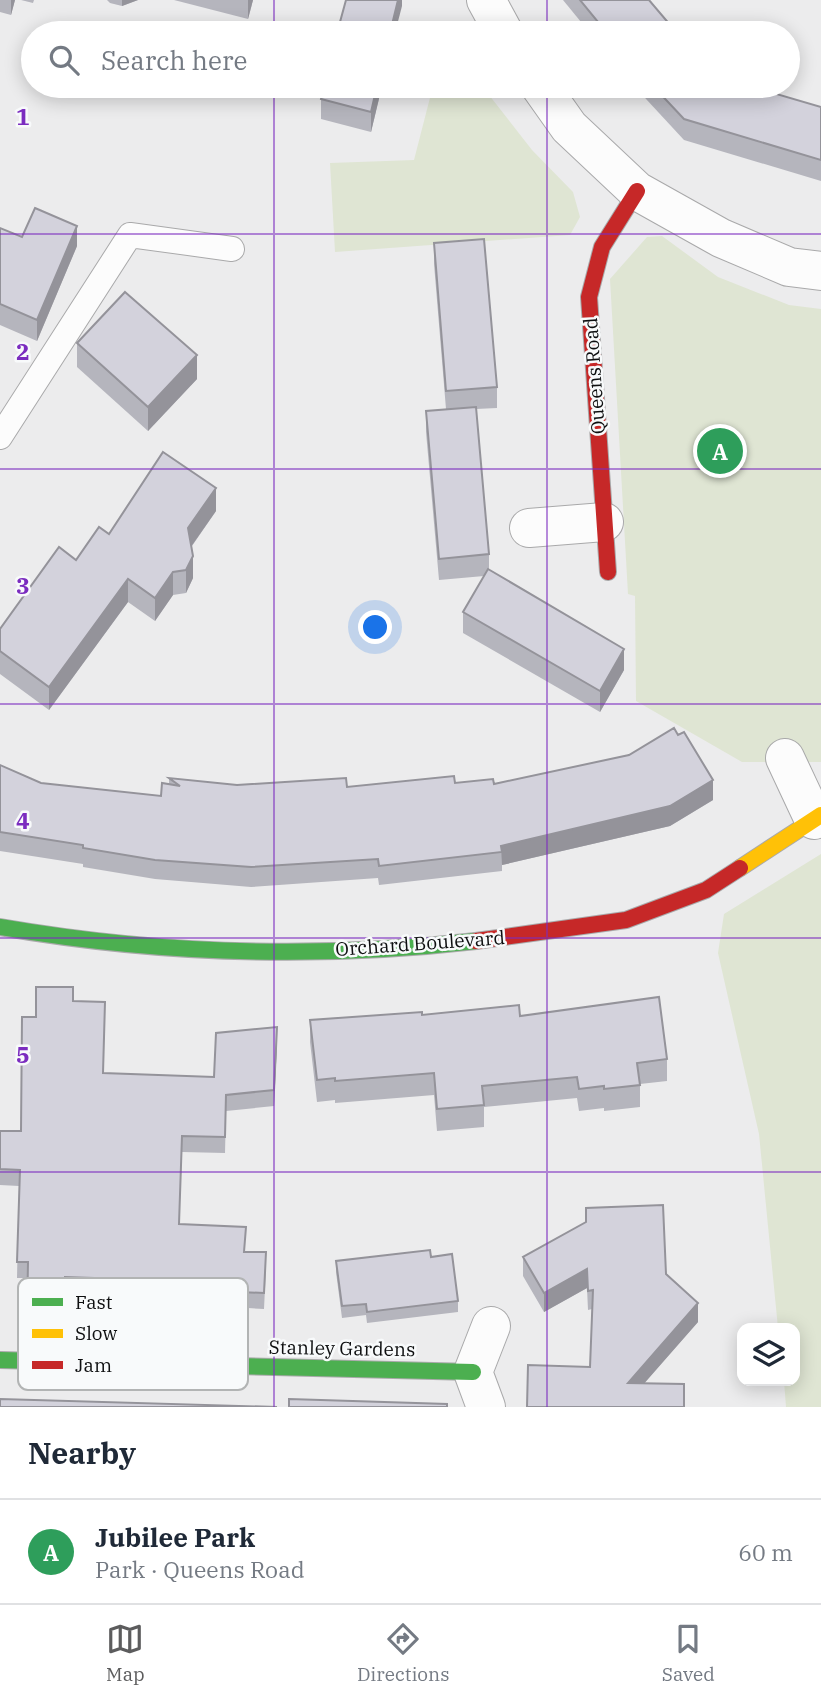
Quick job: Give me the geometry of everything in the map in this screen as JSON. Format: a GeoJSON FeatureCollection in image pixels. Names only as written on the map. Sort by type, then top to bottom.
{"type":"FeatureCollection","features":[{"type":"Feature","properties":{"kind":"street"},"geometry":{"type":"LineString","coordinates":[[486,0],[497,21]]}},
{"type":"Feature","properties":{"kind":"street"},"geometry":{"type":"LineString","coordinates":[[548,98],[569,127],[637,191],[721,238],[789,267],[821,271]]}},
{"type":"Feature","properties":{"kind":"street","name":"Queens Road"},"geometry":{"type":"LineString","coordinates":[[608,572],[589,297],[602,247],[637,191]]}},
{"type":"Feature","properties":{"kind":"street"},"geometry":{"type":"LineString","coordinates":[[529,528],[604,522]]}},
{"type":"Feature","properties":{"kind":"street","name":"Orchard Boulevard"},"geometry":{"type":"LineString","coordinates":[[0,927],[75,940],[242,951],[412,948],[544,933],[626,920],[706,890],[817,818],[785,758]]}},
{"type":"Feature","properties":{"kind":"street"},"geometry":{"type":"LineString","coordinates":[[480,1390],[491,1326]]}},
{"type":"Feature","properties":{"kind":"street","name":"Stanley Gardens"},"geometry":{"type":"LineString","coordinates":[[0,1360],[18,1361]]}},
{"type":"Feature","properties":{"kind":"street","name":"Stanley Gardens"},"geometry":{"type":"LineString","coordinates":[[248,1376],[480,1390]]}},
{"type":"Feature","properties":{"kind":"lane"},"geometry":{"type":"LineString","coordinates":[[0,437],[130,234],[232,248]]}},
{"type":"Feature","properties":{"kind":"green space"},"geometry":{"type":"Polygon","coordinates":[[[430,98],[491,98],[532,150],[573,192],[580,217],[570,235],[335,252],[330,163],[414,160],[430,98]]]}},
{"type":"Feature","properties":{"kind":"green space"},"geometry":{"type":"Polygon","coordinates":[[[662,236],[718,277],[789,305],[821,309],[821,762],[742,762],[636,701],[635,596],[628,594],[610,279],[647,237],[662,236]]]}},
{"type":"Feature","properties":{"kind":"green space"},"geometry":{"type":"Polygon","coordinates":[[[821,854],[821,1407],[786,1407],[784,1386],[800,1386],[800,1323],[778,1323],[759,1134],[718,953],[724,914],[821,854]]]}},
{"type":"Feature","properties":{"kind":"building"},"geometry":{"type":"Polygon","coordinates":[[[346,0],[398,0],[393,21],[340,21],[346,0]]]}},
{"type":"Feature","properties":{"kind":"building"},"geometry":{"type":"Polygon","coordinates":[[[580,0],[649,0],[667,21],[597,21],[580,0]]]}},
{"type":"Feature","properties":{"kind":"building"},"geometry":{"type":"Polygon","coordinates":[[[321,98],[374,98],[371,112],[321,98]]]}},
{"type":"Feature","properties":{"kind":"building"},"geometry":{"type":"Polygon","coordinates":[[[664,98],[790,98],[821,107],[821,160],[684,119],[664,98]]]}},
{"type":"Feature","properties":{"kind":"building"},"geometry":{"type":"Polygon","coordinates":[[[35,208],[77,226],[37,320],[0,304],[0,228],[22,237],[35,208]]]}},
{"type":"Feature","properties":{"kind":"building"},"geometry":{"type":"Polygon","coordinates":[[[484,239],[497,387],[446,391],[434,243],[484,239]]]}},
{"type":"Feature","properties":{"kind":"building"},"geometry":{"type":"Polygon","coordinates":[[[125,292],[197,355],[148,407],[77,343],[125,292]]]}},
{"type":"Feature","properties":{"kind":"building"},"geometry":{"type":"Polygon","coordinates":[[[476,407],[489,554],[439,559],[426,411],[476,407]]]}},
{"type":"Feature","properties":{"kind":"building"},"geometry":{"type":"Polygon","coordinates":[[[163,452],[216,488],[188,528],[193,556],[186,570],[173,572],[155,598],[128,579],[49,687],[0,651],[0,629],[59,547],[76,560],[99,527],[109,534],[163,452]]]}},
{"type":"Feature","properties":{"kind":"building"},"geometry":{"type":"Polygon","coordinates":[[[488,569],[624,649],[600,691],[463,612],[488,569]]]}},
{"type":"Feature","properties":{"kind":"building"},"geometry":{"type":"Polygon","coordinates":[[[674,728],[678,735],[684,732],[713,780],[670,806],[501,846],[502,852],[379,866],[378,859],[251,867],[155,860],[0,832],[0,765],[41,783],[161,796],[162,783],[180,786],[169,778],[237,785],[346,778],[347,787],[454,776],[455,783],[493,779],[494,784],[629,755],[674,728]]]}},
{"type":"Feature","properties":{"kind":"building"},"geometry":{"type":"Polygon","coordinates":[[[36,987],[73,987],[73,1001],[105,1002],[103,1073],[214,1077],[216,1033],[277,1027],[274,1090],[226,1095],[225,1137],[182,1136],[179,1224],[246,1227],[244,1252],[266,1252],[264,1293],[248,1292],[248,1278],[28,1278],[28,1262],[17,1262],[20,1170],[0,1169],[0,1131],[21,1131],[22,1017],[36,1017],[36,987]]]}},
{"type":"Feature","properties":{"kind":"building"},"geometry":{"type":"Polygon","coordinates":[[[659,997],[667,1059],[637,1063],[640,1085],[579,1089],[577,1077],[482,1086],[484,1105],[437,1109],[434,1073],[317,1080],[310,1020],[422,1012],[422,1015],[519,1005],[520,1016],[659,997]]]}},
{"type":"Feature","properties":{"kind":"building"},"geometry":{"type":"Polygon","coordinates":[[[663,1205],[666,1274],[698,1303],[628,1383],[684,1384],[684,1407],[527,1407],[528,1365],[590,1367],[593,1290],[588,1291],[587,1269],[544,1293],[523,1257],[586,1222],[586,1208],[663,1205]]]}},
{"type":"Feature","properties":{"kind":"building"},"geometry":{"type":"Polygon","coordinates":[[[430,1250],[431,1257],[452,1254],[458,1301],[367,1312],[366,1304],[342,1306],[336,1261],[430,1250]]]}},
{"type":"Feature","properties":{"kind":"building"},"geometry":{"type":"Polygon","coordinates":[[[0,1399],[277,1407],[0,1407],[0,1399]]]}},
{"type":"Feature","properties":{"kind":"building"},"geometry":{"type":"Polygon","coordinates":[[[289,1399],[447,1404],[447,1407],[289,1407],[289,1399]]]}},
{"type":"Feature","properties":{"kind":"traffic: fast"},"geometry":{"type":"LineString","coordinates":[[0,927],[118,943],[238,951],[357,950],[476,941]]}},
{"type":"Feature","properties":{"kind":"traffic: fast"},"geometry":{"type":"LineString","coordinates":[[0,1360],[18,1360]]}},
{"type":"Feature","properties":{"kind":"traffic: fast"},"geometry":{"type":"LineString","coordinates":[[248,1366],[473,1372]]}},
{"type":"Feature","properties":{"kind":"traffic: slow"},"geometry":{"type":"LineString","coordinates":[[740,868],[821,815]]}},
{"type":"Feature","properties":{"kind":"traffic: jam"},"geometry":{"type":"LineString","coordinates":[[608,572],[589,297],[602,247],[637,191]]}},
{"type":"Feature","properties":{"kind":"traffic: jam"},"geometry":{"type":"LineString","coordinates":[[476,941],[626,920],[706,890],[740,868]]}},
{"type":"Feature","properties":{"kind":"place","name":"Jubilee Park"},"geometry":{"type":"Point","coordinates":[720,451]}}]}
